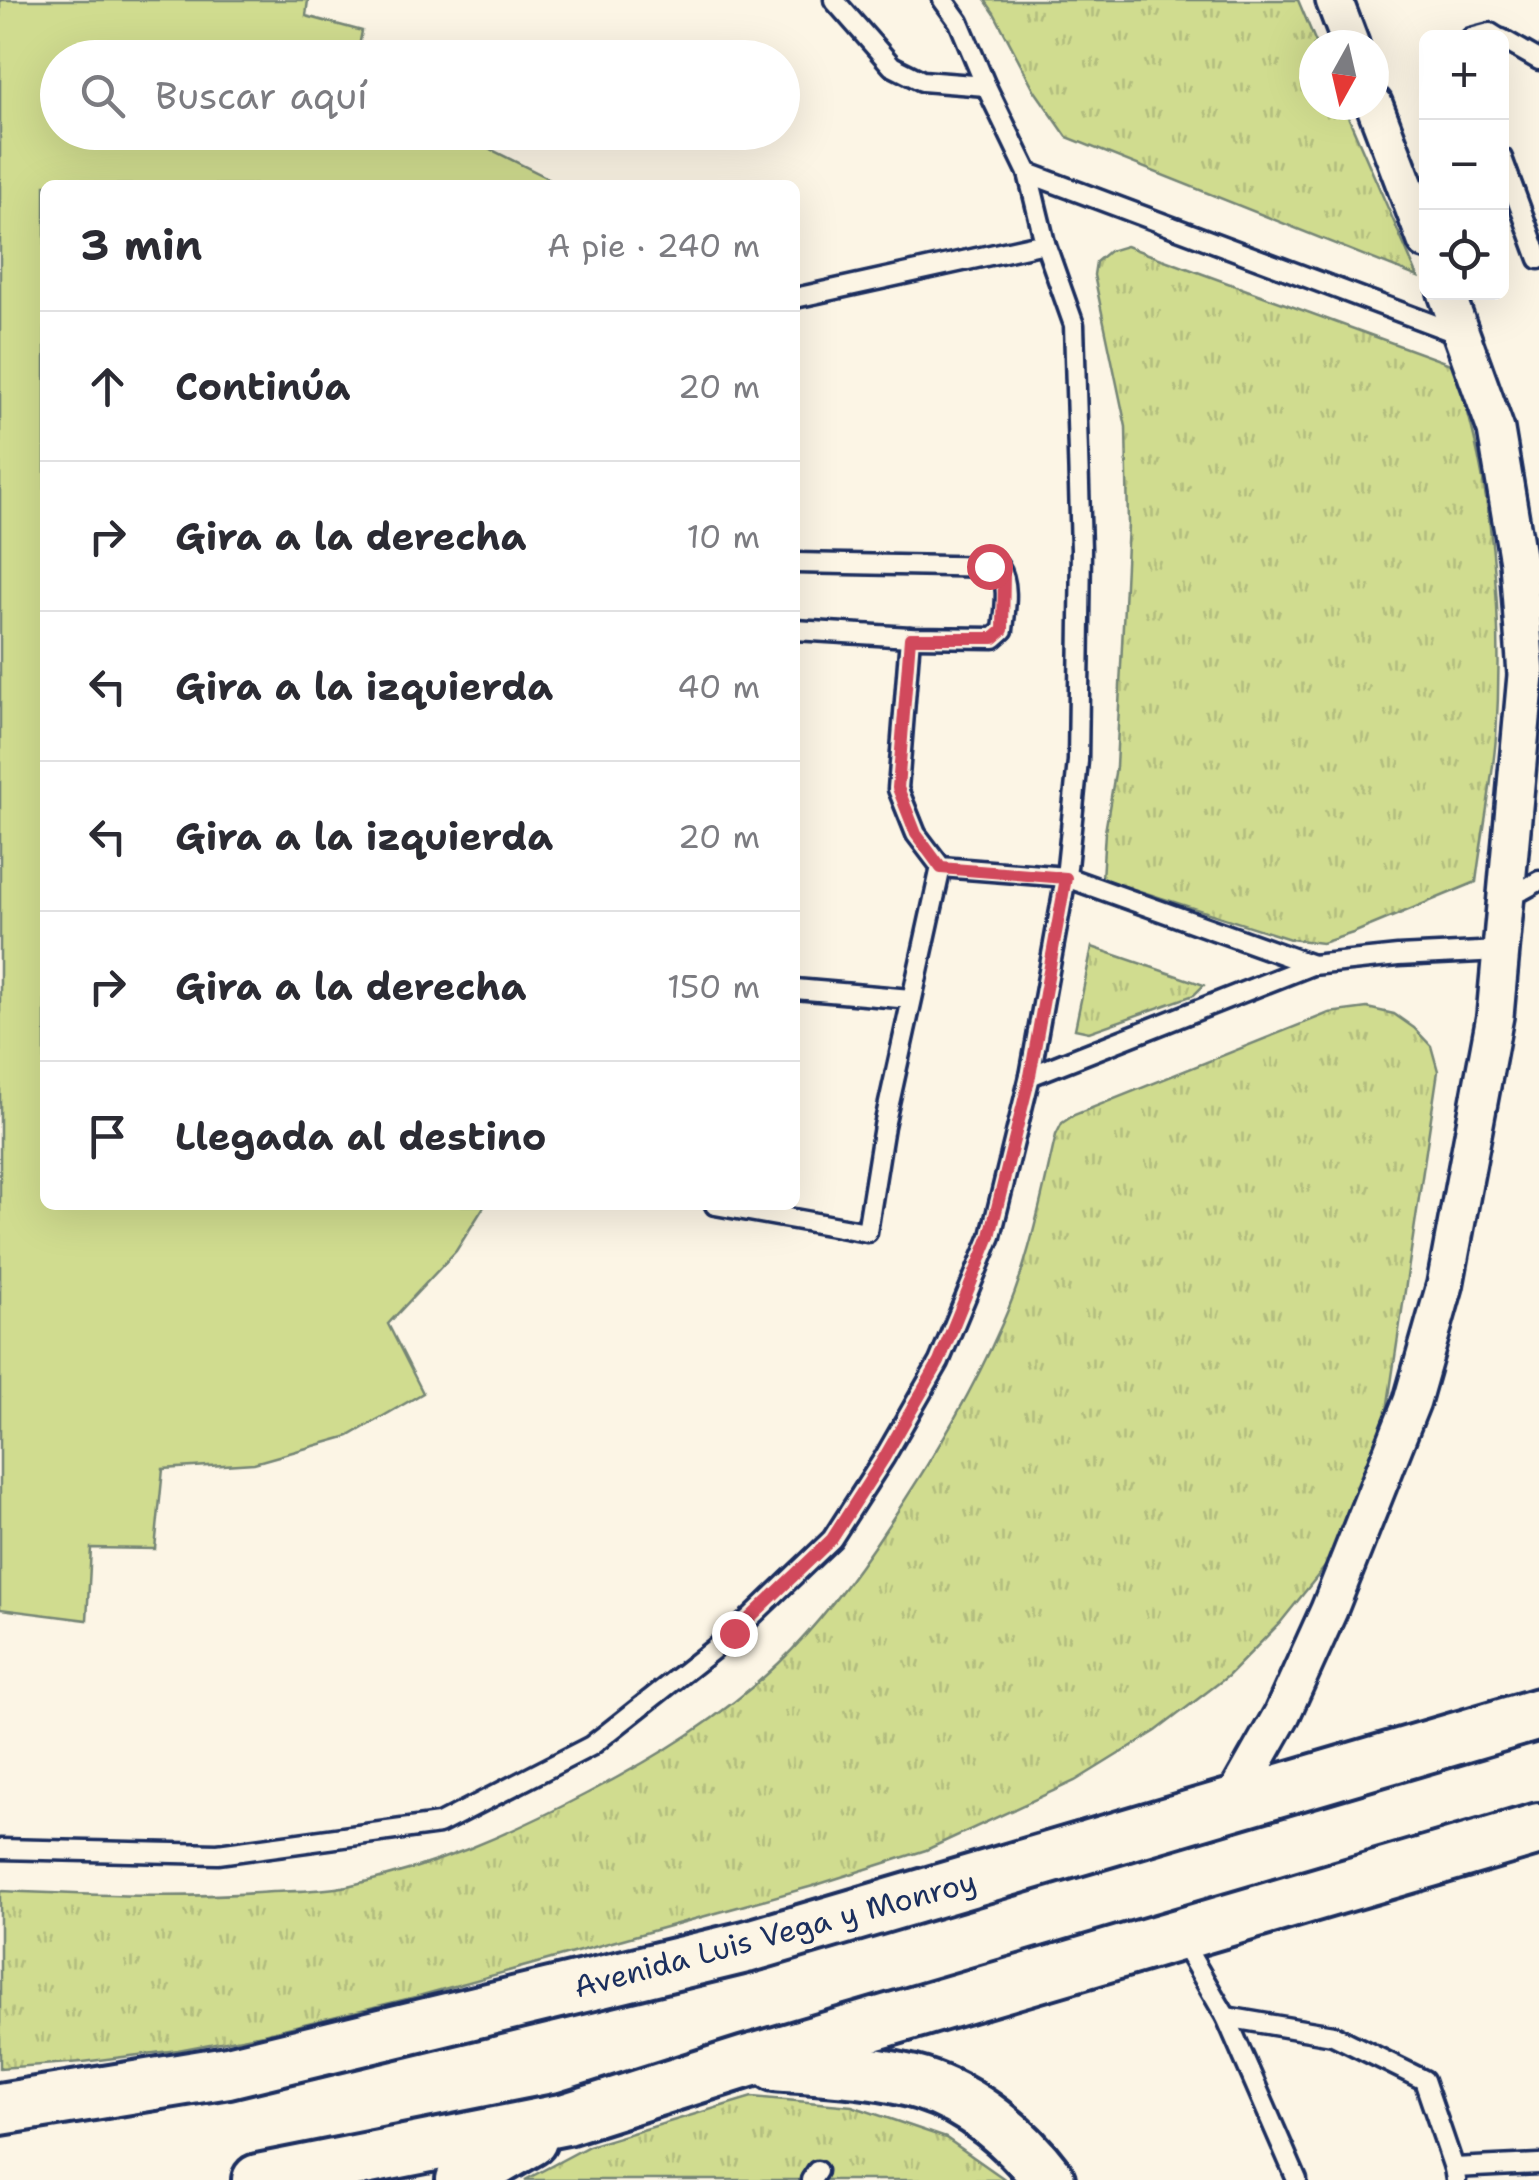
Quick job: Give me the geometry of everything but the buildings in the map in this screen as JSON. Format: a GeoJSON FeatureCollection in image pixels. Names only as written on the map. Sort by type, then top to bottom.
{"type":"FeatureCollection","features":[{"type":"Feature","properties":{"kind":"main road","name":"Avenida Luis Vega y Monroy"},"geometry":{"type":"LineString","coordinates":[[0,2109],[228,2072],[746,1947],[1539,1714]]}},
{"type":"Feature","properties":{"kind":"main road"},"geometry":{"type":"LineString","coordinates":[[258,2180],[566,2119],[746,2062],[1539,1828]]}},
{"type":"Feature","properties":{"kind":"main road"},"geometry":{"type":"LineString","coordinates":[[746,2062],[847,2071],[922,2084],[965,2104],[1007,2132],[1050,2180]]}},
{"type":"Feature","properties":{"kind":"main road"},"geometry":{"type":"LineString","coordinates":[[462,2180],[566,2119]]}},
{"type":"Feature","properties":{"kind":"street"},"geometry":{"type":"LineString","coordinates":[[1334,0],[1345,30]]}},
{"type":"Feature","properties":{"kind":"street"},"geometry":{"type":"LineString","coordinates":[[1380,120],[1419,223]]}},
{"type":"Feature","properties":{"kind":"street"},"geometry":{"type":"LineString","coordinates":[[1231,1804],[1298,1679],[1412,1402],[1445,1285],[1496,1016],[1526,674],[1518,562],[1496,430],[1449,300]]}},
{"type":"Feature","properties":{"kind":"lane"},"geometry":{"type":"LineString","coordinates":[[834,0],[892,66],[922,81],[986,86]]}},
{"type":"Feature","properties":{"kind":"lane"},"geometry":{"type":"LineString","coordinates":[[0,1849],[218,1854],[440,1824],[591,1746],[734,1633],[832,1539],[939,1362],[990,1236],[1030,1076],[1066,878],[1078,761],[1081,530],[1074,324],[1046,243],[1028,173],[960,22],[943,0]]}},
{"type":"Feature","properties":{"kind":"lane"},"geometry":{"type":"LineString","coordinates":[[1509,43],[1539,60]]}},
{"type":"Feature","properties":{"kind":"lane"},"geometry":{"type":"LineString","coordinates":[[1028,173],[1463,336]]}},
{"type":"Feature","properties":{"kind":"lane"},"geometry":{"type":"LineString","coordinates":[[1509,177],[1539,258]]}},
{"type":"Feature","properties":{"kind":"lane"},"geometry":{"type":"LineString","coordinates":[[800,297],[1046,243]]}},
{"type":"Feature","properties":{"kind":"lane"},"geometry":{"type":"LineString","coordinates":[[800,563],[989,566],[999,567],[1004,573],[1003,630],[994,638],[910,638],[800,630]]}},
{"type":"Feature","properties":{"kind":"lane"},"geometry":{"type":"LineString","coordinates":[[910,638],[898,788],[916,834],[941,868],[1066,878],[1312,965]]}},
{"type":"Feature","properties":{"kind":"lane"},"geometry":{"type":"LineString","coordinates":[[743,1210],[867,1232],[884,1126],[941,868]]}},
{"type":"Feature","properties":{"kind":"lane"},"geometry":{"type":"LineString","coordinates":[[1504,901],[1539,881]]}},
{"type":"Feature","properties":{"kind":"lane"},"geometry":{"type":"LineString","coordinates":[[1030,1076],[1312,965],[1500,951]]}},
{"type":"Feature","properties":{"kind":"lane"},"geometry":{"type":"LineString","coordinates":[[800,989],[910,999]]}},
{"type":"Feature","properties":{"kind":"lane"},"geometry":{"type":"LineString","coordinates":[[1178,1935],[1226,2017],[1297,2180]]}},
{"type":"Feature","properties":{"kind":"lane"},"geometry":{"type":"LineString","coordinates":[[1226,2017],[1332,2035],[1424,2080],[1455,2174],[1539,2164]]}},
{"type":"Feature","properties":{"kind":"green space"},"geometry":{"type":"Polygon","coordinates":[[[0,0],[308,0],[306,16],[362,31],[360,40],[40,40],[40,150],[492,150],[549,180],[40,180],[40,1210],[482,1210],[456,1251],[388,1324],[423,1393],[349,1436],[254,1463],[163,1469],[155,1549],[91,1548],[87,1620],[0,1609],[0,0]]]}},
{"type":"Feature","properties":{"kind":"green space"},"geometry":{"type":"Polygon","coordinates":[[[985,0],[1298,0],[1311,30],[1299,30],[1299,120],[1350,120],[1418,277],[1067,137],[1035,91],[985,0]]]}},
{"type":"Feature","properties":{"kind":"green space"},"geometry":{"type":"Polygon","coordinates":[[[1126,246],[1453,365],[1478,453],[1496,597],[1496,737],[1476,882],[1322,943],[1290,939],[1102,879],[1116,767],[1128,524],[1126,427],[1094,275],[1096,262],[1109,251],[1126,246]]]}},
{"type":"Feature","properties":{"kind":"green space"},"geometry":{"type":"Polygon","coordinates":[[[1092,947],[1204,985],[1194,995],[1089,1032],[1075,1029],[1092,947]]]}},
{"type":"Feature","properties":{"kind":"green space"},"geometry":{"type":"Polygon","coordinates":[[[1367,1008],[1394,1014],[1414,1028],[1431,1046],[1438,1071],[1386,1417],[1357,1501],[1328,1563],[1280,1623],[1228,1676],[1156,1731],[1075,1781],[926,1850],[813,1886],[415,1997],[263,2034],[178,2050],[0,2068],[0,1891],[204,1895],[319,1890],[379,1879],[470,1848],[557,1809],[663,1751],[712,1719],[758,1683],[837,1598],[949,1428],[990,1350],[1020,1278],[1062,1123],[1329,1013],[1367,1008]]]}},
{"type":"Feature","properties":{"kind":"green space"},"geometry":{"type":"Polygon","coordinates":[[[752,2097],[852,2106],[946,2138],[1006,2180],[525,2180],[589,2146],[752,2097]]]}},
{"type":"Feature","properties":{"kind":"route"},"geometry":{"type":"LineString","coordinates":[[734,1633],[832,1539],[939,1362],[990,1236],[1030,1076],[1066,878],[941,868],[916,834],[898,788],[910,638],[994,638],[1003,630],[1004,573],[999,567],[989,566]]}}]}
